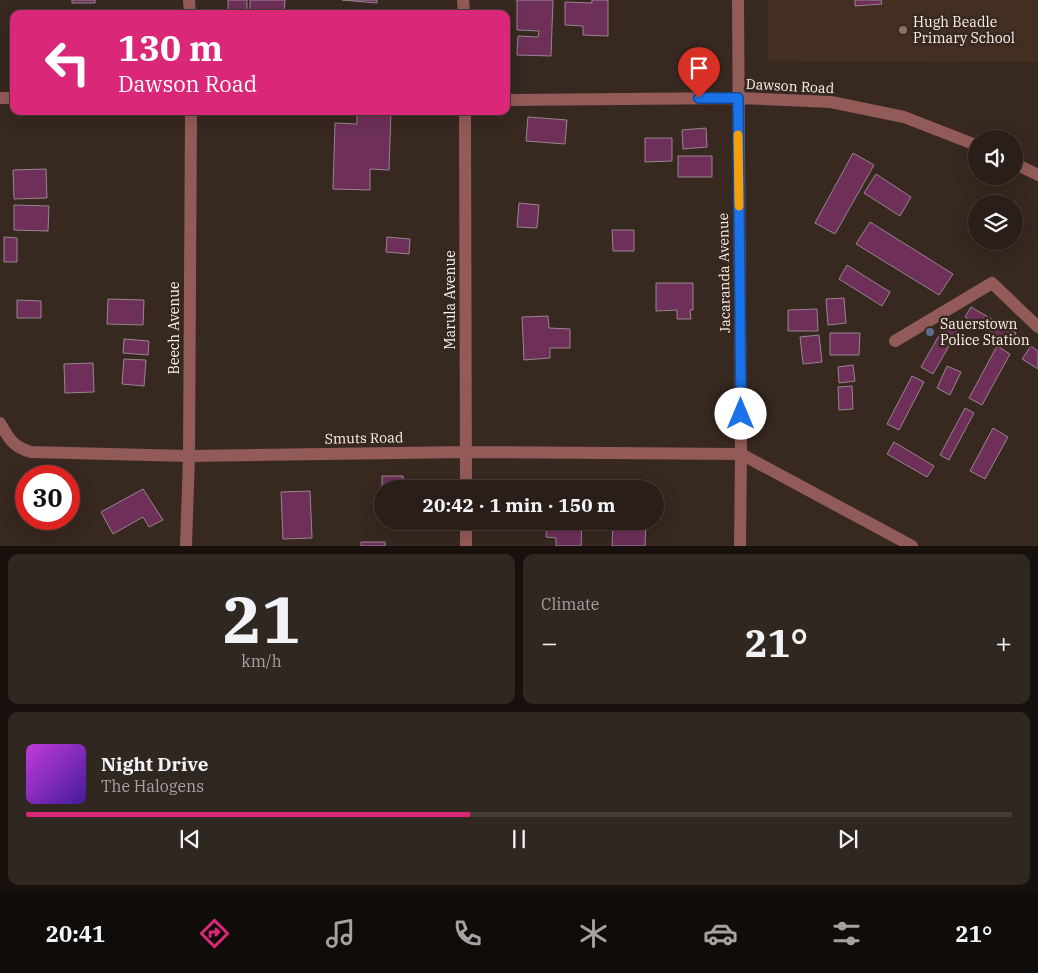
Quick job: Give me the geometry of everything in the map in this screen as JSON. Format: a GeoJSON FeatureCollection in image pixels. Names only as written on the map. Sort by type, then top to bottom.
{"type":"FeatureCollection","features":[{"type":"Feature","properties":{"kind":"street","name":"Jacaranda Avenue"},"geometry":{"type":"LineString","coordinates":[[738,0],[740,546]]}},
{"type":"Feature","properties":{"kind":"street","name":"Dawson Road"},"geometry":{"type":"LineString","coordinates":[[510,100],[738,98],[831,102],[904,117],[968,142]]}},
{"type":"Feature","properties":{"kind":"street","name":"Beech Avenue"},"geometry":{"type":"LineString","coordinates":[[186,546],[189,456],[191,115]]}},
{"type":"Feature","properties":{"kind":"street","name":"Marula Avenue"},"geometry":{"type":"LineString","coordinates":[[464,115],[466,480]]}},
{"type":"Feature","properties":{"kind":"street"},"geometry":{"type":"LineString","coordinates":[[1023,168],[1038,175]]}},
{"type":"Feature","properties":{"kind":"street"},"geometry":{"type":"LineString","coordinates":[[895,341],[992,283],[1038,327]]}},
{"type":"Feature","properties":{"kind":"street","name":"Smuts Road"},"geometry":{"type":"LineString","coordinates":[[0,423],[10,441],[19,449],[31,452],[189,456],[466,452],[741,454]]}},
{"type":"Feature","properties":{"kind":"street"},"geometry":{"type":"LineString","coordinates":[[741,454],[912,546]]}},
{"type":"Feature","properties":{"kind":"street"},"geometry":{"type":"LineString","coordinates":[[466,530],[466,546]]}},
{"type":"Feature","properties":{"kind":"shaded area","name":"Hugh Beadle Primary School"},"geometry":{"type":"Polygon","coordinates":[[[768,0],[1038,0],[1038,62],[768,61],[768,0]]]}},
{"type":"Feature","properties":{"kind":"building"},"geometry":{"type":"Polygon","coordinates":[[[72,0],[95,0],[95,3],[72,3],[72,0]]]}},
{"type":"Feature","properties":{"kind":"building"},"geometry":{"type":"Polygon","coordinates":[[[228,0],[247,0],[247,10],[228,10],[228,0]]]}},
{"type":"Feature","properties":{"kind":"building"},"geometry":{"type":"Polygon","coordinates":[[[250,0],[285,0],[284,10],[250,10],[250,0]]]}},
{"type":"Feature","properties":{"kind":"building"},"geometry":{"type":"Polygon","coordinates":[[[342,0],[377,0],[377,3],[342,0]]]}},
{"type":"Feature","properties":{"kind":"building"},"geometry":{"type":"Polygon","coordinates":[[[517,0],[553,0],[551,56],[517,55],[518,36],[538,37],[539,31],[517,30],[517,0]]]}},
{"type":"Feature","properties":{"kind":"building"},"geometry":{"type":"Polygon","coordinates":[[[592,0],[608,0],[608,36],[583,35],[583,26],[565,25],[565,2],[592,3],[592,0]]]}},
{"type":"Feature","properties":{"kind":"building"},"geometry":{"type":"Polygon","coordinates":[[[855,0],[881,0],[882,4],[855,6],[855,0]]]}},
{"type":"Feature","properties":{"kind":"building"},"geometry":{"type":"Polygon","coordinates":[[[357,115],[391,115],[389,170],[370,169],[370,190],[333,189],[335,123],[357,124],[357,115]]]}},
{"type":"Feature","properties":{"kind":"building"},"geometry":{"type":"Polygon","coordinates":[[[528,117],[567,120],[565,144],[526,141],[528,117]]]}},
{"type":"Feature","properties":{"kind":"building"},"geometry":{"type":"Polygon","coordinates":[[[706,128],[707,147],[683,149],[682,130],[706,128]]]}},
{"type":"Feature","properties":{"kind":"building"},"geometry":{"type":"Polygon","coordinates":[[[645,138],[672,138],[672,161],[645,162],[645,138]]]}},
{"type":"Feature","properties":{"kind":"building"},"geometry":{"type":"Polygon","coordinates":[[[853,153],[874,165],[835,234],[815,223],[853,153]]]}},
{"type":"Feature","properties":{"kind":"building"},"geometry":{"type":"Polygon","coordinates":[[[678,156],[712,156],[712,177],[678,177],[678,156]]]}},
{"type":"Feature","properties":{"kind":"building"},"geometry":{"type":"Polygon","coordinates":[[[46,169],[47,198],[14,199],[13,170],[46,169]]]}},
{"type":"Feature","properties":{"kind":"building"},"geometry":{"type":"Polygon","coordinates":[[[876,174],[911,197],[900,216],[864,193],[876,174]]]}},
{"type":"Feature","properties":{"kind":"building"},"geometry":{"type":"Polygon","coordinates":[[[519,203],[539,205],[537,228],[517,227],[519,203]]]}},
{"type":"Feature","properties":{"kind":"building"},"geometry":{"type":"Polygon","coordinates":[[[14,205],[49,206],[48,231],[14,230],[14,205]]]}},
{"type":"Feature","properties":{"kind":"building"},"geometry":{"type":"Polygon","coordinates":[[[870,222],[953,274],[939,295],[856,244],[870,222]]]}},
{"type":"Feature","properties":{"kind":"building"},"geometry":{"type":"Polygon","coordinates":[[[612,230],[634,230],[634,251],[613,251],[612,230]]]}},
{"type":"Feature","properties":{"kind":"building"},"geometry":{"type":"Polygon","coordinates":[[[4,237],[17,238],[17,262],[4,262],[4,237]]]}},
{"type":"Feature","properties":{"kind":"building"},"geometry":{"type":"Polygon","coordinates":[[[387,237],[410,239],[409,254],[386,252],[387,237]]]}},
{"type":"Feature","properties":{"kind":"building"},"geometry":{"type":"Polygon","coordinates":[[[847,265],[890,292],[882,306],[839,279],[847,265]]]}},
{"type":"Feature","properties":{"kind":"building"},"geometry":{"type":"Polygon","coordinates":[[[656,283],[693,283],[691,319],[677,319],[677,310],[656,311],[656,283]]]}},
{"type":"Feature","properties":{"kind":"building"},"geometry":{"type":"Polygon","coordinates":[[[844,298],[846,323],[828,325],[826,299],[844,298]]]}},
{"type":"Feature","properties":{"kind":"building"},"geometry":{"type":"Polygon","coordinates":[[[108,299],[144,300],[143,325],[107,324],[108,299]]]}},
{"type":"Feature","properties":{"kind":"building"},"geometry":{"type":"Polygon","coordinates":[[[17,300],[41,301],[41,318],[17,318],[17,300]]]}},
{"type":"Feature","properties":{"kind":"building"},"geometry":{"type":"Polygon","coordinates":[[[971,307],[1016,333],[1010,343],[965,317],[971,307]]]}},
{"type":"Feature","properties":{"kind":"building"},"geometry":{"type":"Polygon","coordinates":[[[817,309],[818,331],[788,331],[788,310],[817,309]]]}},
{"type":"Feature","properties":{"kind":"building"},"geometry":{"type":"Polygon","coordinates":[[[548,316],[549,328],[570,329],[570,348],[550,348],[550,358],[524,360],[522,317],[548,316]]]}},
{"type":"Feature","properties":{"kind":"building"},"geometry":{"type":"Polygon","coordinates":[[[945,325],[957,332],[933,374],[921,367],[945,325]]]}},
{"type":"Feature","properties":{"kind":"building"},"geometry":{"type":"Polygon","coordinates":[[[830,333],[860,333],[859,355],[830,355],[830,333]]]}},
{"type":"Feature","properties":{"kind":"building"},"geometry":{"type":"Polygon","coordinates":[[[819,335],[822,362],[803,364],[800,337],[819,335]]]}},
{"type":"Feature","properties":{"kind":"building"},"geometry":{"type":"Polygon","coordinates":[[[124,339],[149,341],[148,355],[123,353],[124,339]]]}},
{"type":"Feature","properties":{"kind":"building"},"geometry":{"type":"Polygon","coordinates":[[[997,346],[1010,354],[982,405],[969,398],[997,346]]]}},
{"type":"Feature","properties":{"kind":"building"},"geometry":{"type":"Polygon","coordinates":[[[1031,346],[1038,351],[1038,369],[1022,359],[1031,346]]]}},
{"type":"Feature","properties":{"kind":"building"},"geometry":{"type":"Polygon","coordinates":[[[124,359],[146,360],[144,386],[122,384],[124,359]]]}},
{"type":"Feature","properties":{"kind":"building"},"geometry":{"type":"Polygon","coordinates":[[[93,363],[94,392],[65,393],[64,364],[93,363]]]}},
{"type":"Feature","properties":{"kind":"building"},"geometry":{"type":"Polygon","coordinates":[[[853,365],[855,381],[839,383],[838,367],[853,365]]]}},
{"type":"Feature","properties":{"kind":"building"},"geometry":{"type":"Polygon","coordinates":[[[947,366],[961,372],[950,395],[937,388],[947,366]]]}},
{"type":"Feature","properties":{"kind":"building"},"geometry":{"type":"Polygon","coordinates":[[[912,376],[924,382],[899,430],[887,424],[912,376]]]}},
{"type":"Feature","properties":{"kind":"building"},"geometry":{"type":"Polygon","coordinates":[[[852,386],[853,409],[839,410],[838,387],[852,386]]]}},
{"type":"Feature","properties":{"kind":"building"},"geometry":{"type":"Polygon","coordinates":[[[965,408],[974,413],[949,460],[940,455],[965,408]]]}},
{"type":"Feature","properties":{"kind":"building"},"geometry":{"type":"Polygon","coordinates":[[[993,428],[1008,437],[985,479],[970,471],[993,428]]]}},
{"type":"Feature","properties":{"kind":"building"},"geometry":{"type":"Polygon","coordinates":[[[894,442],[934,466],[927,477],[887,454],[894,442]]]}},
{"type":"Feature","properties":{"kind":"building"},"geometry":{"type":"Polygon","coordinates":[[[382,476],[403,476],[403,480],[382,480],[382,476]]]}},
{"type":"Feature","properties":{"kind":"building"},"geometry":{"type":"Polygon","coordinates":[[[143,489],[163,520],[149,527],[143,517],[113,534],[101,512],[143,489]]]}},
{"type":"Feature","properties":{"kind":"building"},"geometry":{"type":"Polygon","coordinates":[[[310,491],[312,538],[283,539],[281,492],[310,491]]]}},
{"type":"Feature","properties":{"kind":"building"},"geometry":{"type":"Polygon","coordinates":[[[546,530],[582,530],[581,546],[556,546],[556,538],[546,537],[546,530]]]}},
{"type":"Feature","properties":{"kind":"building"},"geometry":{"type":"Polygon","coordinates":[[[613,530],[646,530],[645,546],[612,546],[613,530]]]}},
{"type":"Feature","properties":{"kind":"building"},"geometry":{"type":"Polygon","coordinates":[[[361,542],[385,542],[385,546],[361,546],[361,542]]]}},
{"type":"Feature","properties":{"kind":"slow traffic"},"geometry":{"type":"LineString","coordinates":[[738,135],[739,206]]}},
{"type":"Feature","properties":{"kind":"place","name":"Hugh Beadle Primary School"},"geometry":{"type":"Point","coordinates":[903,30]}},
{"type":"Feature","properties":{"kind":"place","name":"Sauerstown Police Station"},"geometry":{"type":"Point","coordinates":[930,332]}},
{"type":"Feature","properties":{"kind":"route"},"geometry":{"type":"LineString","coordinates":[[699,98],[738,98],[741,414]]}}]}
